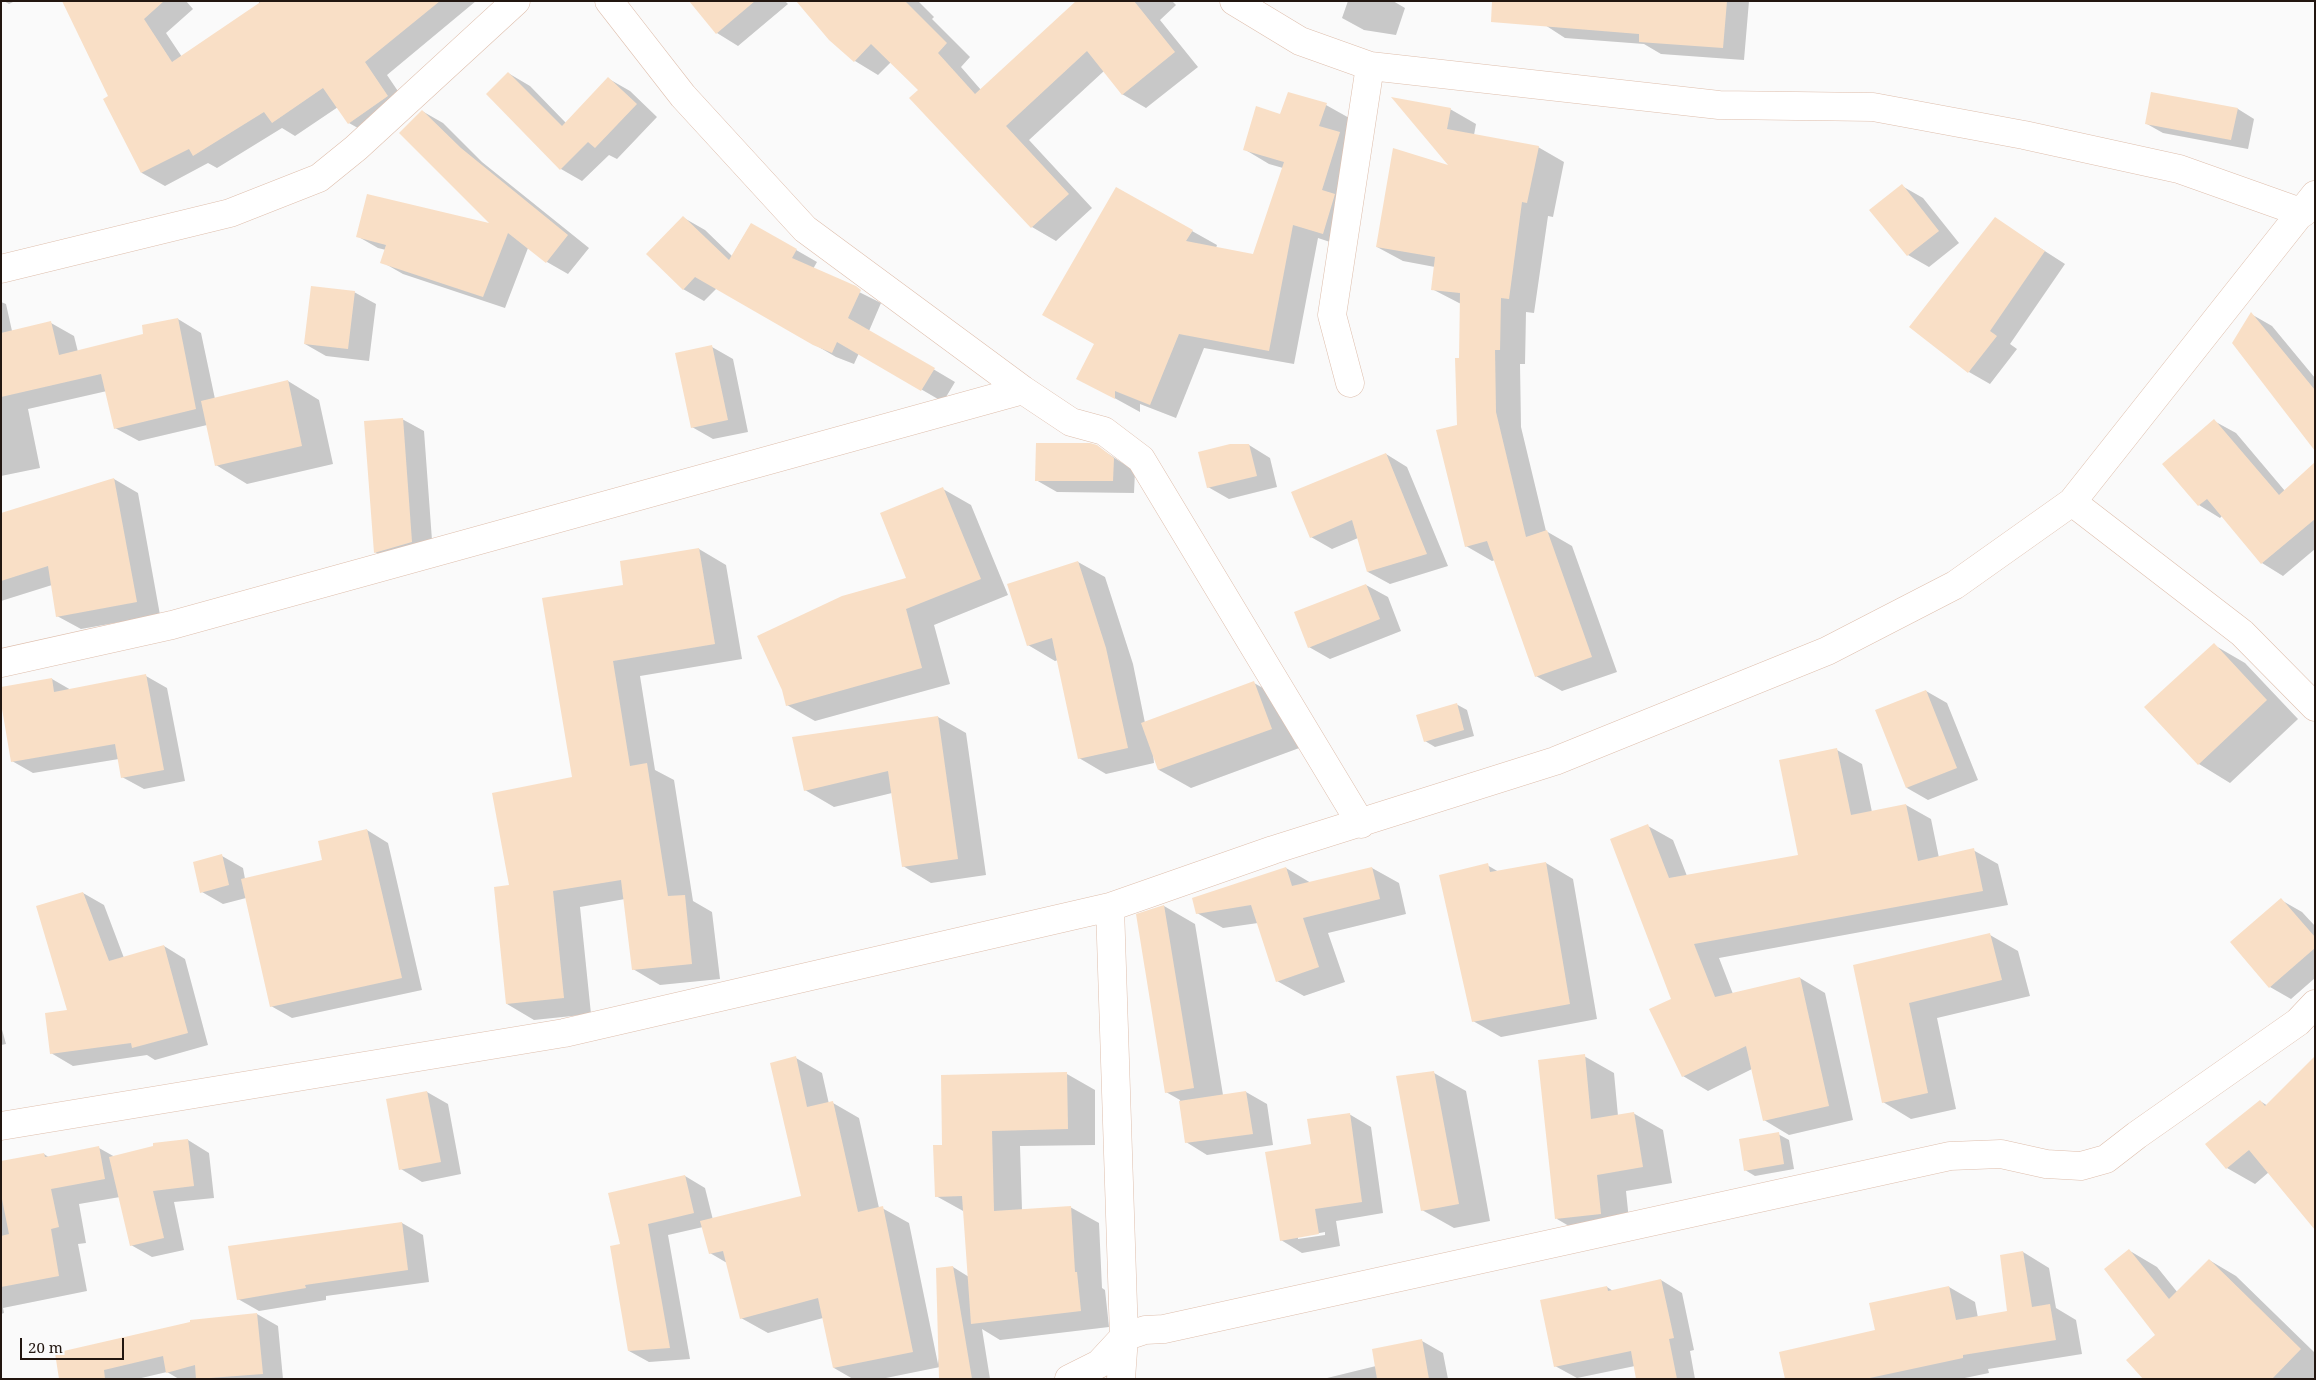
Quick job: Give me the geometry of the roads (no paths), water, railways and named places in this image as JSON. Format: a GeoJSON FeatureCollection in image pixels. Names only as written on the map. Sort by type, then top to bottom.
{"type":"FeatureCollection","features":[{"type":"Feature","properties":{"kind":"street"},"geometry":{"type":"LineString","coordinates":[[1,269],[230,214],[318,178],[356,148],[516,1]]}},
{"type":"Feature","properties":{"kind":"street"},"geometry":{"type":"LineString","coordinates":[[609,1],[683,96],[805,229],[1023,390],[1071,422],[1104,431],[1141,459],[1361,824]]}},
{"type":"Feature","properties":{"kind":"street"},"geometry":{"type":"LineString","coordinates":[[1,1126],[564,1033],[1110,907],[1273,850],[1361,824],[1555,761],[1827,652],[1955,585],[2072,502],[2309,204],[2178,169],[2024,136],[1873,108],[1720,106],[1370,66],[1300,40],[1234,1]]}},
{"type":"Feature","properties":{"kind":"street"},"geometry":{"type":"LineString","coordinates":[[1350,383],[1332,315],[1370,66]]}},
{"type":"Feature","properties":{"kind":"street"},"geometry":{"type":"LineString","coordinates":[[1,663],[172,625],[1023,390]]}},
{"type":"Feature","properties":{"kind":"street"},"geometry":{"type":"LineString","coordinates":[[2072,502],[2242,633],[2315,707]]}},
{"type":"Feature","properties":{"kind":"street"},"geometry":{"type":"LineString","coordinates":[[1110,907],[1124,1337],[1121,1379]]}},
{"type":"Feature","properties":{"kind":"street"},"geometry":{"type":"LineString","coordinates":[[1069,1379],[1099,1364],[1124,1337],[1144,1330],[1164,1329],[1950,1156],[2001,1154],[2046,1164],[2081,1166],[2106,1159],[2137,1135],[2298,1022],[2315,1004]]}}]}
